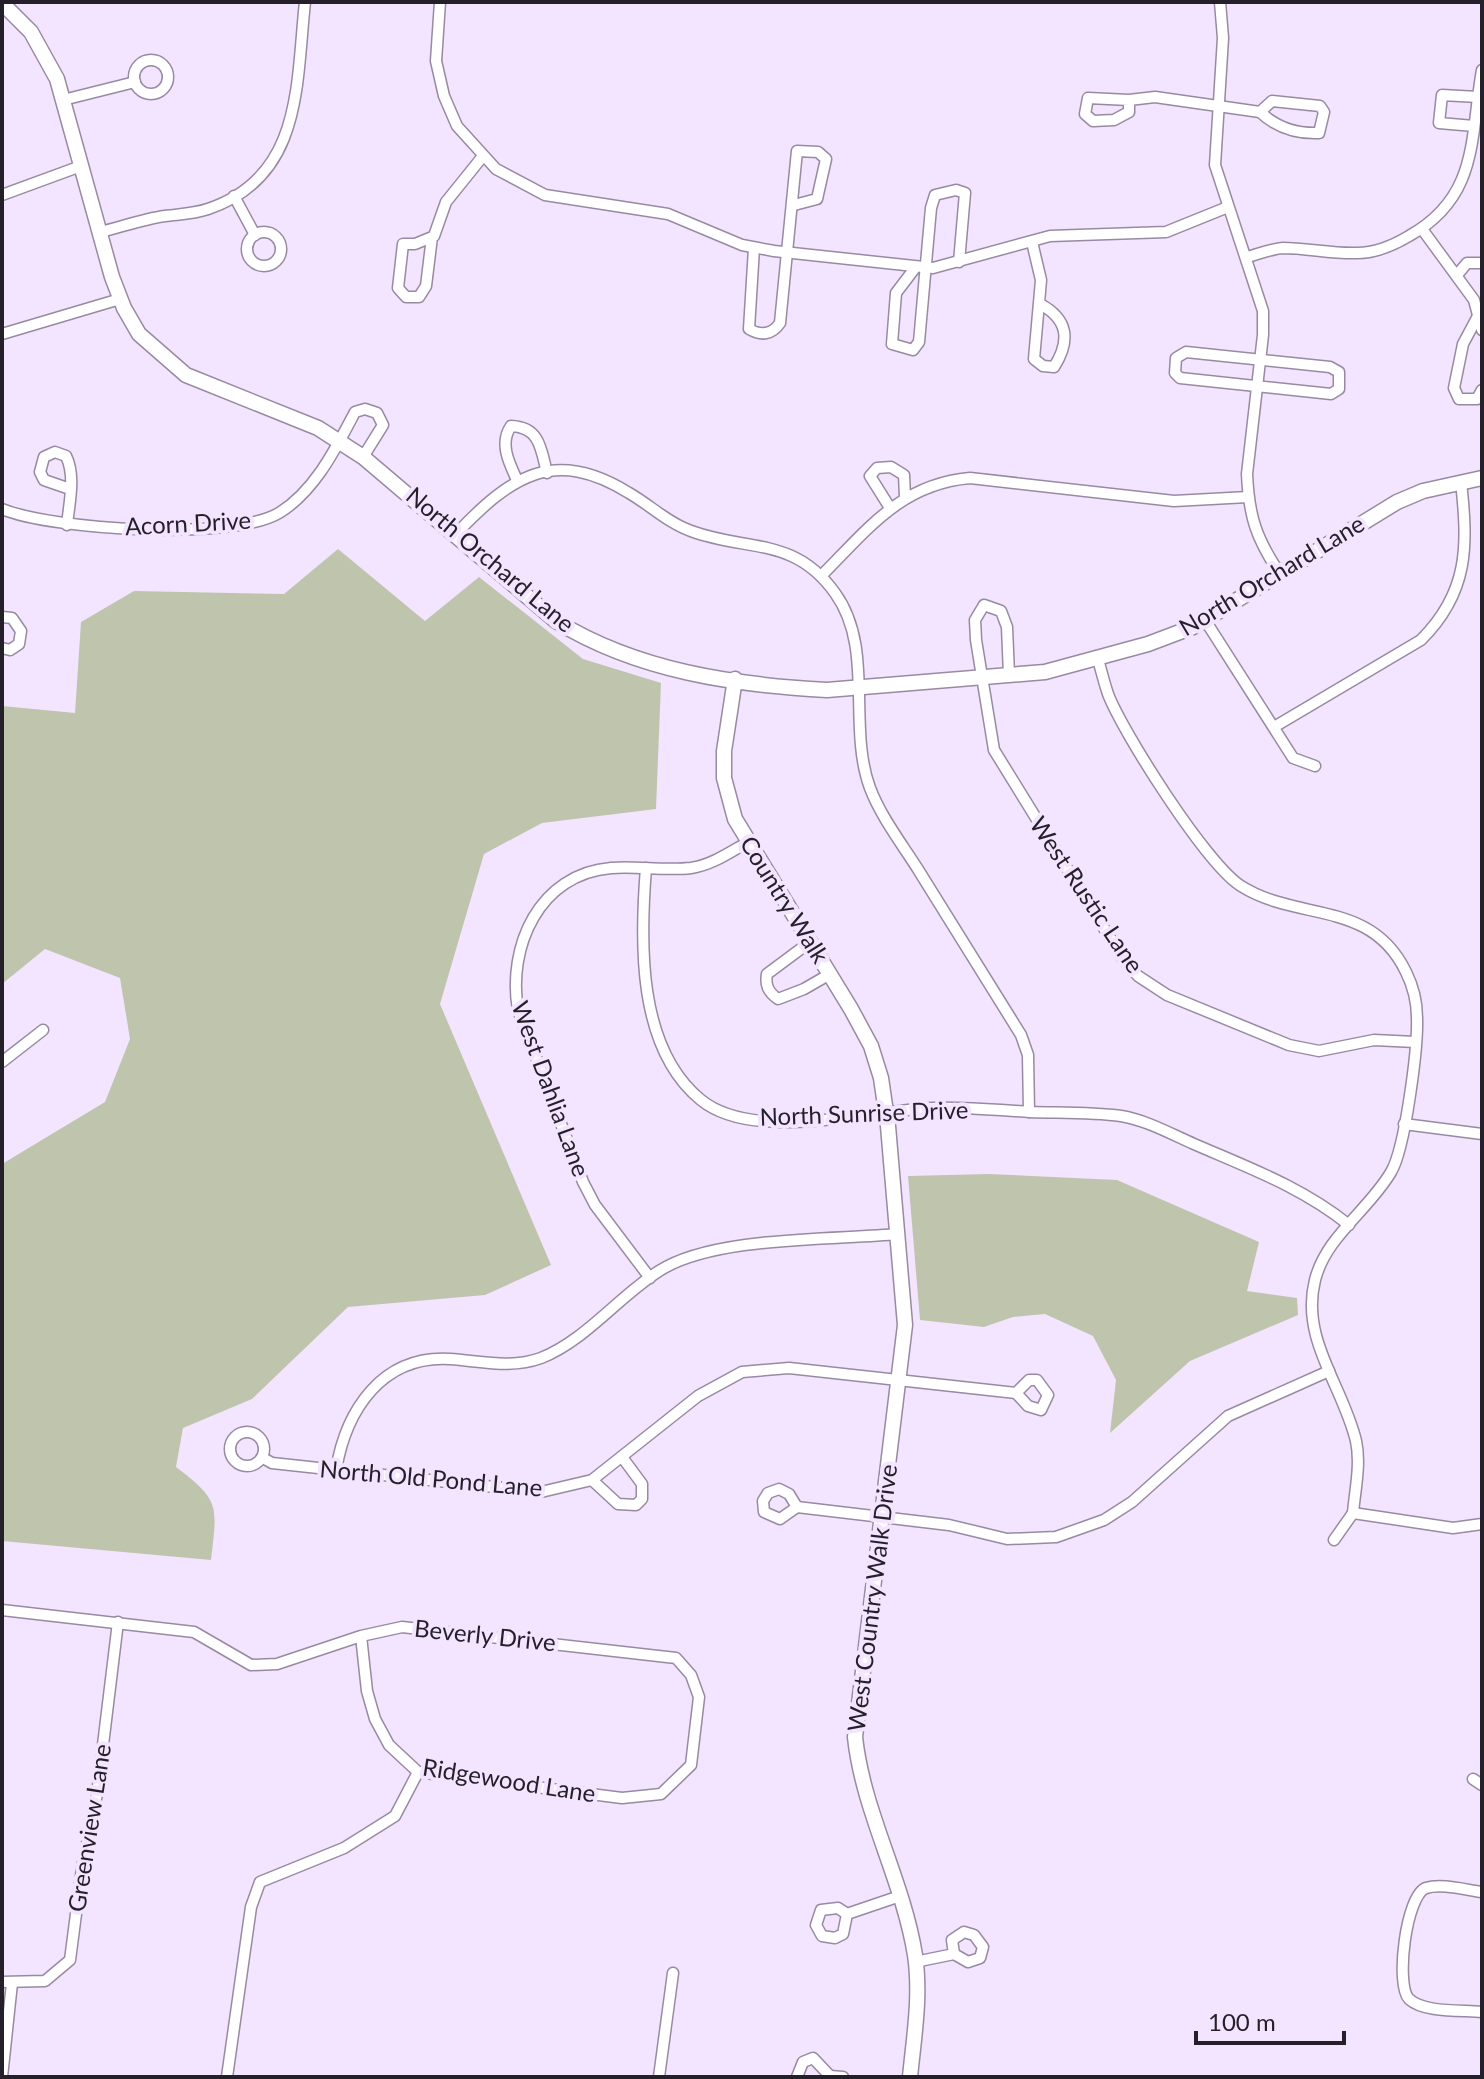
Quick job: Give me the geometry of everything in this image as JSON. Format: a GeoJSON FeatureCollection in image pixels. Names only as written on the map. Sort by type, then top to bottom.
{"type":"FeatureCollection","features":[{"type":"Feature","properties":{"kind":"street"},"geometry":{"type":"LineString","coordinates":[[100,232],[164,216],[191,214],[234,196],[261,175],[288,133],[305,2]]}},
{"type":"Feature","properties":{"kind":"street"},"geometry":{"type":"LineString","coordinates":[[440,2],[436,61],[444,96],[457,126],[483,156],[510,179],[545,195],[668,214],[754,248],[921,268],[959,262],[1050,236],[1166,232],[1228,207]]}},
{"type":"Feature","properties":{"kind":"street"},"geometry":{"type":"LineString","coordinates":[[1220,2],[1223,48],[1215,165],[1263,311],[1261,360],[1247,474],[1248,497],[1253,527],[1280,574]]}},
{"type":"Feature","properties":{"kind":"street","name":"North Orchard Lane"},"geometry":{"type":"LineString","coordinates":[[2,3],[42,48],[63,100],[120,299],[139,334],[186,375],[318,428],[339,441],[363,457],[456,534],[556,621],[585,638],[638,661],[791,688],[857,687],[1045,672],[1098,659],[1205,620],[1397,502],[1482,478]]}},
{"type":"Feature","properties":{"kind":"street"},"geometry":{"type":"LineString","coordinates":[[1247,257],[1280,248],[1364,253],[1402,241],[1441,214],[1455,196],[1477,147],[1482,70]]}},
{"type":"Feature","properties":{"kind":"street"},"geometry":{"type":"LineString","coordinates":[[63,100],[135,82]]}},
{"type":"Feature","properties":{"kind":"street"},"geometry":{"type":"LineString","coordinates":[[1477,121],[1439,123],[1442,95],[1478,97]]}},
{"type":"Feature","properties":{"kind":"street"},"geometry":{"type":"LineString","coordinates":[[1129,100],[1155,97],[1218,103],[1260,112],[1272,123],[1291,130],[1319,133],[1322,129],[1324,112],[1320,106],[1272,101],[1260,112]]}},
{"type":"Feature","properties":{"kind":"street"},"geometry":{"type":"LineString","coordinates":[[754,248],[749,329],[756,333],[771,332],[780,323],[797,151],[818,152],[826,159],[817,199],[794,205]]}},
{"type":"Feature","properties":{"kind":"street"},"geometry":{"type":"LineString","coordinates":[[432,237],[415,244],[403,244],[398,288],[406,297],[419,297],[426,286],[432,237],[446,202],[483,156]]}},
{"type":"Feature","properties":{"kind":"street"},"geometry":{"type":"LineString","coordinates":[[2,195],[81,166]]}},
{"type":"Feature","properties":{"kind":"street"},"geometry":{"type":"LineString","coordinates":[[921,268],[896,293],[892,344],[902,349],[913,350],[919,342],[921,268],[935,195],[956,190],[965,193],[959,262]]}},
{"type":"Feature","properties":{"kind":"street"},"geometry":{"type":"LineString","coordinates":[[234,196],[255,235]]}},
{"type":"Feature","properties":{"kind":"street"},"geometry":{"type":"LineString","coordinates":[[1422,229],[1478,298],[1482,330]]}},
{"type":"Feature","properties":{"kind":"street"},"geometry":{"type":"LineString","coordinates":[[1032,242],[1040,266],[1040,304],[1034,359],[1043,366],[1054,367],[1060,356],[1065,330],[1057,313],[1040,304]]}},
{"type":"Feature","properties":{"kind":"street"},"geometry":{"type":"LineString","coordinates":[[1457,275],[1467,263],[1482,263]]}},
{"type":"Feature","properties":{"kind":"street"},"geometry":{"type":"LineString","coordinates":[[2,334],[120,299]]}},
{"type":"Feature","properties":{"kind":"street"},"geometry":{"type":"LineString","coordinates":[[1479,314],[1463,344],[1454,388],[1459,399],[1477,399],[1482,390]]}},
{"type":"Feature","properties":{"kind":"street"},"geometry":{"type":"LineString","coordinates":[[1186,352],[1261,360],[1330,367],[1339,372],[1339,389],[1331,394],[1180,378],[1176,376],[1174,366],[1180,354],[1186,352]]}},
{"type":"Feature","properties":{"kind":"street","name":"Acorn Drive"},"geometry":{"type":"LineString","coordinates":[[2,509],[67,525],[228,528],[262,521],[278,514],[306,491],[355,412],[365,409],[377,413],[383,425],[380,435],[363,457]]}},
{"type":"Feature","properties":{"kind":"street"},"geometry":{"type":"LineString","coordinates":[[517,480],[505,449],[506,434],[511,426],[526,426],[537,436],[547,473]]}},
{"type":"Feature","properties":{"kind":"street"},"geometry":{"type":"LineString","coordinates":[[890,508],[870,476],[877,468],[891,467],[904,475],[905,497]]}},
{"type":"Feature","properties":{"kind":"street"},"geometry":{"type":"LineString","coordinates":[[456,534],[491,497],[517,480],[547,473],[589,474],[610,481],[689,530],[767,545],[787,552],[822,575],[848,616],[869,787],[1021,1035],[1029,1065],[1029,1112]]}},
{"type":"Feature","properties":{"kind":"street"},"geometry":{"type":"LineString","coordinates":[[822,575],[890,508],[935,483],[970,478],[1174,501],[1248,497]]}},
{"type":"Feature","properties":{"kind":"street"},"geometry":{"type":"LineString","coordinates":[[1274,727],[1421,640],[1439,622],[1450,607],[1463,570],[1461,482]]}},
{"type":"Feature","properties":{"kind":"street"},"geometry":{"type":"LineString","coordinates":[[67,525],[70,489]]}},
{"type":"Feature","properties":{"kind":"street","name":"West Rustic Lane"},"geometry":{"type":"LineString","coordinates":[[1009,675],[1007,627],[1001,611],[984,605],[975,620],[988,733],[1003,769],[1123,959],[1138,976],[1167,995],[1303,1049],[1336,1049],[1374,1040],[1415,1042]]}},
{"type":"Feature","properties":{"kind":"street"},"geometry":{"type":"LineString","coordinates":[[2,617],[12,618],[21,631],[19,644],[10,650],[2,648]]}},
{"type":"Feature","properties":{"kind":"street"},"geometry":{"type":"LineString","coordinates":[[1205,620],[1293,758],[1315,766]]}},
{"type":"Feature","properties":{"kind":"street"},"geometry":{"type":"LineString","coordinates":[[1098,659],[1119,716],[1208,857],[1238,885],[1260,897],[1280,905],[1352,920],[1382,940],[1399,961],[1413,989],[1418,1021],[1404,1124],[1393,1169],[1321,1263],[1312,1301],[1311,1319],[1357,1445],[1353,1513],[1334,1540]]}},
{"type":"Feature","properties":{"kind":"street","name":"Country Walk"},"geometry":{"type":"LineString","coordinates":[[735,679],[724,751],[724,778],[735,819],[871,1046],[881,1078],[886,1112]]}},
{"type":"Feature","properties":{"kind":"street","name":"West Dahlia Lane"},"geometry":{"type":"LineString","coordinates":[[650,1278],[595,1205],[583,1182],[518,1010],[514,989],[519,945],[528,925],[550,896],[589,873],[609,868],[691,868],[721,858],[748,842]]}},
{"type":"Feature","properties":{"kind":"street","name":"North Sunrise Drive"},"geometry":{"type":"LineString","coordinates":[[646,868],[642,920],[649,1006],[668,1060],[681,1080],[702,1101],[740,1119],[788,1121],[934,1108],[1110,1115],[1143,1122],[1299,1189],[1349,1225]]}},
{"type":"Feature","properties":{"kind":"street"},"geometry":{"type":"LineString","coordinates":[[810,942],[767,974],[770,993],[778,999],[830,974]]}},
{"type":"Feature","properties":{"kind":"street"},"geometry":{"type":"LineString","coordinates":[[2,1062],[43,1030]]}},
{"type":"Feature","properties":{"kind":"street","name":"West Country Walk Drive"},"geometry":{"type":"LineString","coordinates":[[886,1112],[905,1325],[855,1737],[863,1781],[900,1896],[915,1962],[918,1991],[910,2077]]}},
{"type":"Feature","properties":{"kind":"street"},"geometry":{"type":"LineString","coordinates":[[1404,1124],[1482,1134]]}},
{"type":"Feature","properties":{"kind":"street"},"geometry":{"type":"LineString","coordinates":[[336,1470],[341,1438],[350,1416],[366,1396],[401,1369],[432,1359],[501,1365],[539,1358],[569,1342],[650,1278],[701,1252],[898,1234]]}},
{"type":"Feature","properties":{"kind":"street","name":"North Old Pond Lane"},"geometry":{"type":"LineString","coordinates":[[263,1458],[272,1463],[541,1492],[592,1480],[698,1396],[742,1372],[789,1368],[1016,1393]]}},
{"type":"Feature","properties":{"kind":"street"},"geometry":{"type":"LineString","coordinates":[[797,1507],[949,1525],[1007,1539],[1032,1540],[1077,1531],[1104,1520],[1132,1502],[1228,1416],[1329,1371]]}},
{"type":"Feature","properties":{"kind":"street"},"geometry":{"type":"LineString","coordinates":[[592,1480],[618,1504],[636,1505],[642,1499],[642,1484],[622,1457]]}},
{"type":"Feature","properties":{"kind":"street"},"geometry":{"type":"LineString","coordinates":[[1353,1513],[1453,1528],[1482,1524]]}},
{"type":"Feature","properties":{"kind":"street","name":"Beverly Drive"},"geometry":{"type":"LineString","coordinates":[[2,1610],[194,1632],[251,1665],[277,1664],[361,1636],[402,1627],[676,1658],[691,1675],[699,1697],[691,1765]]}},
{"type":"Feature","properties":{"kind":"street","name":"Greenview Lane"},"geometry":{"type":"LineString","coordinates":[[6,1982],[36,1984],[53,1978],[65,1967],[73,1950],[82,1868],[97,1794],[118,1622]]}},
{"type":"Feature","properties":{"kind":"street","name":"Ridgewood Lane"},"geometry":{"type":"LineString","coordinates":[[361,1636],[367,1691],[375,1719],[389,1745],[418,1772],[622,1798],[661,1794],[691,1765]]}},
{"type":"Feature","properties":{"kind":"street"},"geometry":{"type":"LineString","coordinates":[[227,2077],[251,1907],[260,1882],[344,1848],[395,1816],[418,1772]]}},
{"type":"Feature","properties":{"kind":"street"},"geometry":{"type":"LineString","coordinates":[[1482,1892],[1440,1887],[1425,1888],[1417,1894],[1411,1906],[1401,1982],[1410,2000],[1423,2006],[1482,2012]]}},
{"type":"Feature","properties":{"kind":"street"},"geometry":{"type":"LineString","coordinates":[[847,1914],[900,1896]]}},
{"type":"Feature","properties":{"kind":"street"},"geometry":{"type":"LineString","coordinates":[[915,1962],[954,1954]]}},
{"type":"Feature","properties":{"kind":"street"},"geometry":{"type":"LineString","coordinates":[[659,2077],[673,1973]]}},
{"type":"Feature","properties":{"kind":"street"},"geometry":{"type":"LineString","coordinates":[[2,2077],[6,1982]]}},
{"type":"Feature","properties":{"kind":"street"},"geometry":{"type":"LineString","coordinates":[[797,2077],[803,2062],[813,2058],[829,2076],[843,2077]]}},
{"type":"Feature","properties":{"kind":"green space"},"geometry":{"type":"Polygon","coordinates":[[[338,549],[425,621],[479,577],[583,659],[661,683],[656,809],[542,823],[484,854],[440,1004],[551,1265],[485,1295],[348,1307],[252,1399],[183,1428],[176,1467],[201,1488],[213,1506],[211,1560],[2,1541],[2,1164],[105,1102],[130,1039],[120,978],[45,949],[2,984],[2,706],[75,713],[81,622],[134,591],[284,594],[338,549]]]}},
{"type":"Feature","properties":{"kind":"green space"},"geometry":{"type":"Polygon","coordinates":[[[989,1174],[1117,1180],[1259,1242],[1247,1291],[1297,1298],[1298,1315],[1190,1361],[1110,1433],[1116,1380],[1093,1336],[1045,1314],[1013,1317],[984,1327],[920,1320],[908,1176],[989,1174]]]}}]}
